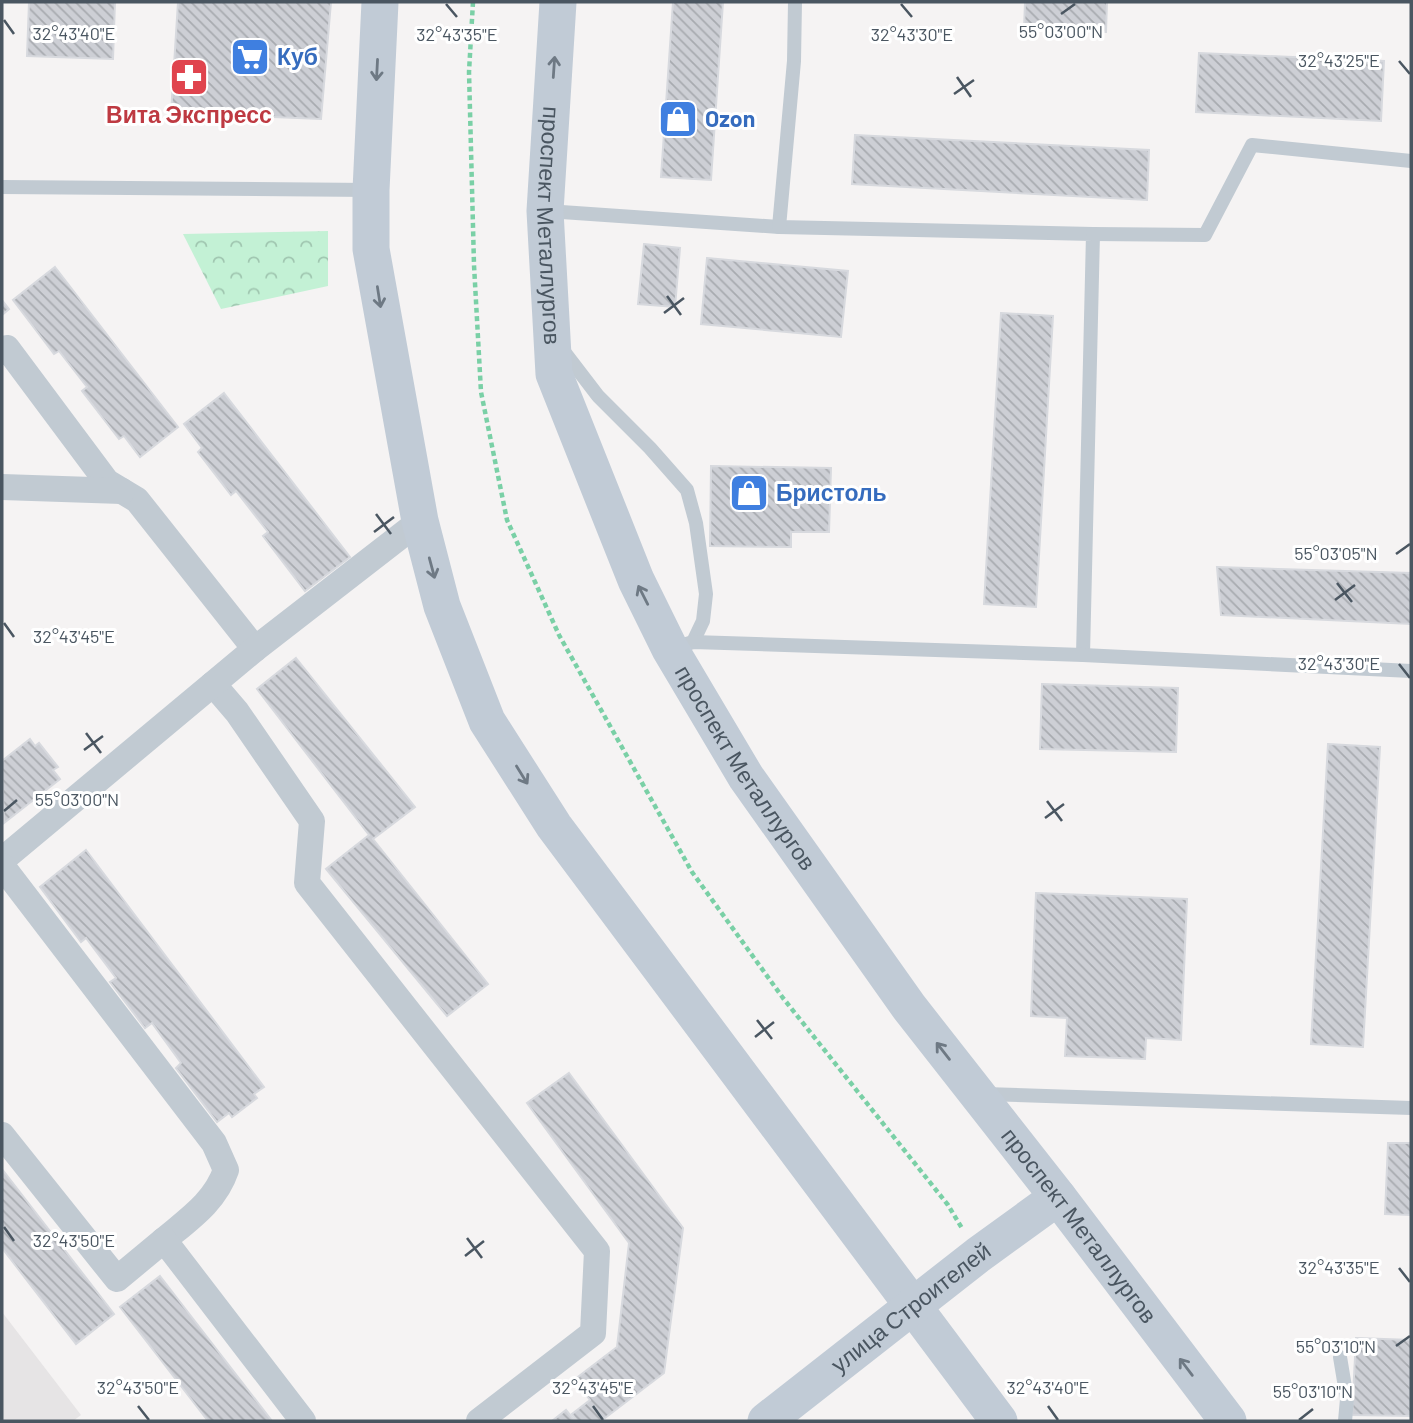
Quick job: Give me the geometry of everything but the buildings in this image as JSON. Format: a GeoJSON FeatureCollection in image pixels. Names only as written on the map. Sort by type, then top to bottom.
{"type":"FeatureCollection","features":[{"type":"Feature","properties":{"kind":"street"},"geometry":{"type":"LineString","coordinates":[[380,2],[371,190],[371,249],[420,521],[442,606],[487,721],[554,826],[911,1308],[999,1421]]}},
{"type":"Feature","properties":{"kind":"street","name":"проспект Металлургов"},"geometry":{"type":"LineString","coordinates":[[558,2],[545,211],[554,374],[636,580],[682,646],[746,777],[901,996],[1058,1196],[1227,1421]]}},
{"type":"Feature","properties":{"kind":"street"},"geometry":{"type":"LineString","coordinates":[[2,352],[8,348],[107,482],[137,500],[255,649]]}},
{"type":"Feature","properties":{"kind":"street"},"geometry":{"type":"LineString","coordinates":[[2,487],[122,491]]}},
{"type":"Feature","properties":{"kind":"street"},"geometry":{"type":"LineString","coordinates":[[2,860],[255,649],[420,521]]}},
{"type":"Feature","properties":{"kind":"street"},"geometry":{"type":"LineString","coordinates":[[213,684],[237,712],[312,821],[307,883],[597,1251],[593,1333],[479,1421]]}},
{"type":"Feature","properties":{"kind":"street"},"geometry":{"type":"LineString","coordinates":[[2,866],[214,1143],[226,1170],[209,1203],[117,1279],[2,1135]]}},
{"type":"Feature","properties":{"kind":"street","name":"улица Строителей"},"geometry":{"type":"LineString","coordinates":[[766,1421],[1058,1196]]}},
{"type":"Feature","properties":{"kind":"street"},"geometry":{"type":"LineString","coordinates":[[164,1240],[303,1421]]}},
{"type":"Feature","properties":{"kind":"lane"},"geometry":{"type":"LineString","coordinates":[[779,227],[794,61],[795,2]]}},
{"type":"Feature","properties":{"kind":"lane"},"geometry":{"type":"LineString","coordinates":[[545,211],[779,227],[1205,234],[1252,145],[1411,161]]}},
{"type":"Feature","properties":{"kind":"lane"},"geometry":{"type":"LineString","coordinates":[[2,187],[371,190]]}},
{"type":"Feature","properties":{"kind":"lane"},"geometry":{"type":"LineString","coordinates":[[1083,655],[1093,233]]}},
{"type":"Feature","properties":{"kind":"lane"},"geometry":{"type":"LineString","coordinates":[[552,336],[598,396],[650,448],[687,491],[696,523],[706,594],[703,621],[682,646]]}},
{"type":"Feature","properties":{"kind":"lane"},"geometry":{"type":"LineString","coordinates":[[682,646],[1083,655],[1411,671]]}},
{"type":"Feature","properties":{"kind":"lane"},"geometry":{"type":"LineString","coordinates":[[976,1094],[1411,1108]]}},
{"type":"Feature","properties":{"kind":"lane"},"geometry":{"type":"LineString","coordinates":[[1340,1357],[1347,1399],[1345,1421]]}},
{"type":"Feature","properties":{"kind":"path"},"geometry":{"type":"LineString","coordinates":[[473,2],[469,72],[481,392],[507,520],[558,635],[692,872],[783,998],[948,1205],[978,1255]]}},
{"type":"Feature","properties":{"kind":"shaded area"},"geometry":{"type":"Polygon","coordinates":[[[2,1312],[81,1415],[73,1421],[2,1421],[2,1312]]]}},
{"type":"Feature","properties":{"kind":"green space"},"geometry":{"type":"Polygon","coordinates":[[[328,231],[328,286],[221,309],[183,234],[328,231]]]}},
{"type":"Feature","properties":{"kind":"place","name":"Куб"},"geometry":{"type":"Point","coordinates":[250,57]}},
{"type":"Feature","properties":{"kind":"place","name":"Вита Экспресс"},"geometry":{"type":"Point","coordinates":[189,77]}},
{"type":"Feature","properties":{"kind":"place","name":"Ozon"},"geometry":{"type":"Point","coordinates":[678,119]}},
{"type":"Feature","properties":{"kind":"place","name":"Бристоль"},"geometry":{"type":"Point","coordinates":[749,493]}}]}
